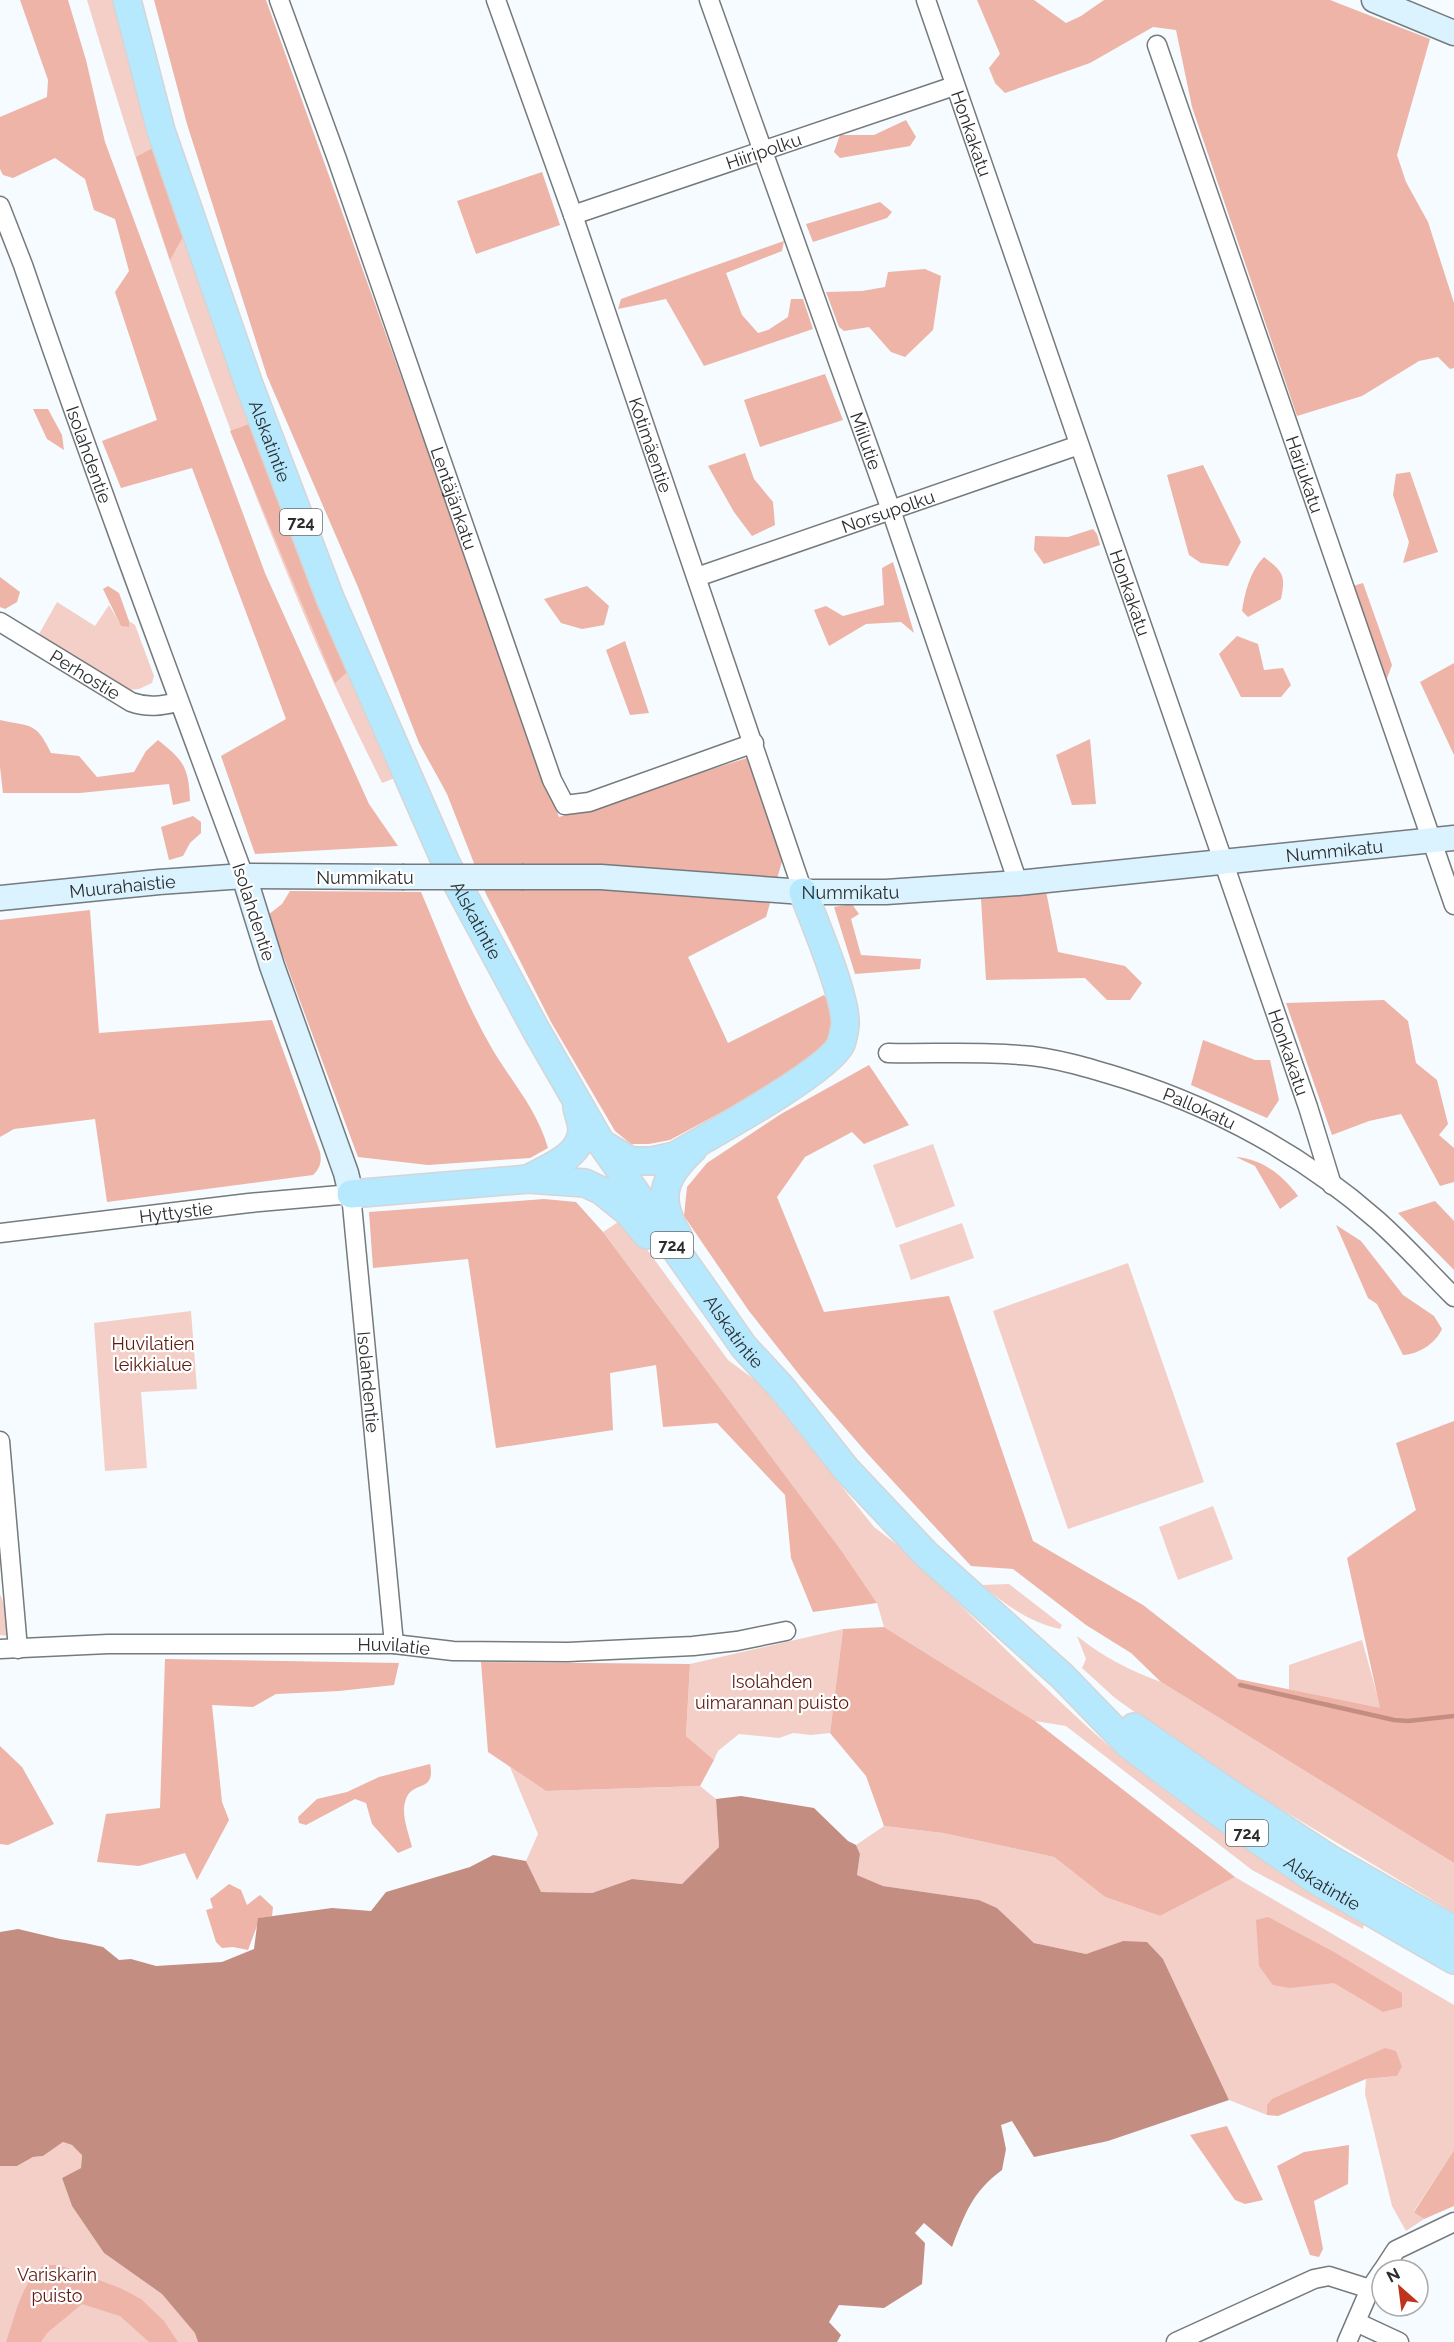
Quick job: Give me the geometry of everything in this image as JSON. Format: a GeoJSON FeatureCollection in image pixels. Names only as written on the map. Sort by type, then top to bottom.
{"type":"FeatureCollection","features":[{"type":"Feature","properties":{"kind":"main road","name":"Alskatintie"},"geometry":{"type":"LineString","coordinates":[[130,7],[161,131],[248,382],[330,598],[446,863],[574,1099],[601,1143],[744,1347],[782,1388],[846,1469],[950,1576],[1062,1676],[1129,1745],[1218,1812],[1317,1881],[1454,1960]]}},
{"type":"Feature","properties":{"kind":"main road"},"geometry":{"type":"LineString","coordinates":[[601,1143],[631,1161],[652,1161],[675,1156],[801,1081],[825,1063],[840,1045],[845,1024],[840,996],[803,892]]}},
{"type":"Feature","properties":{"kind":"main road"},"geometry":{"type":"LineString","coordinates":[[528,1179],[569,1156],[579,1141],[582,1129],[574,1099]]}},
{"type":"Feature","properties":{"kind":"main road"},"geometry":{"type":"LineString","coordinates":[[705,1138],[682,1159],[671,1175],[663,1194],[666,1209],[686,1249],[782,1388]]}},
{"type":"Feature","properties":{"kind":"main road"},"geometry":{"type":"LineString","coordinates":[[351,1194],[528,1179],[585,1183],[602,1191],[628,1212],[744,1347]]}},
{"type":"Feature","properties":{"kind":"main road","name":"Alskatintie"},"geometry":{"type":"LineString","coordinates":[[1062,1676],[1231,1794],[1330,1859],[1454,1930]]}},
{"type":"Feature","properties":{"kind":"street","name":"Lentäjänkatu"},"geometry":{"type":"LineString","coordinates":[[279,0],[337,159],[549,770],[565,805],[589,802],[754,743]]}},
{"type":"Feature","properties":{"kind":"street","name":"Kotimäentie"},"geometry":{"type":"LineString","coordinates":[[496,0],[573,215],[803,892]]}},
{"type":"Feature","properties":{"kind":"street","name":"Miilutie"},"geometry":{"type":"LineString","coordinates":[[709,0],[891,510],[1018,883]]}},
{"type":"Feature","properties":{"kind":"street","name":"Honkakatu"},"geometry":{"type":"LineString","coordinates":[[926,0],[1308,1107],[1332,1185]]}},
{"type":"Feature","properties":{"kind":"street"},"geometry":{"type":"LineString","coordinates":[[1374,0],[1454,33]]}},
{"type":"Feature","properties":{"kind":"street","name":"Harjukatu"},"geometry":{"type":"LineString","coordinates":[[1157,45],[1443,839],[1454,905]]}},
{"type":"Feature","properties":{"kind":"street","name":"Hiiripolku"},"geometry":{"type":"LineString","coordinates":[[573,215],[954,86]]}},
{"type":"Feature","properties":{"kind":"street","name":"Isolahdentie"},"geometry":{"type":"LineString","coordinates":[[0,206],[178,702],[210,779],[272,966],[346,1173],[351,1194],[394,1644]]}},
{"type":"Feature","properties":{"kind":"street","name":"Norsupolku"},"geometry":{"type":"LineString","coordinates":[[697,577],[1079,445]]}},
{"type":"Feature","properties":{"kind":"street","name":"Perhostie"},"geometry":{"type":"LineString","coordinates":[[0,622],[131,702],[145,707],[178,702]]}},
{"type":"Feature","properties":{"kind":"street","name":"Nummikatu"},"geometry":{"type":"LineString","coordinates":[[244,876],[602,877],[803,892],[886,892],[1018,883],[1443,839]]}},
{"type":"Feature","properties":{"kind":"street","name":"Muurahaistie"},"geometry":{"type":"LineString","coordinates":[[0,898],[244,876]]}},
{"type":"Feature","properties":{"kind":"street","name":"Pallokatu"},"geometry":{"type":"LineString","coordinates":[[888,1053],[1020,1054],[1091,1068],[1170,1093],[1236,1123],[1278,1146],[1376,1220],[1454,1297]]}},
{"type":"Feature","properties":{"kind":"street","name":"Hyttystie"},"geometry":{"type":"LineString","coordinates":[[0,1233],[249,1203],[351,1194]]}},
{"type":"Feature","properties":{"kind":"street"},"geometry":{"type":"LineString","coordinates":[[0,1441],[9,1649]]}},
{"type":"Feature","properties":{"kind":"street","name":"Huvilatie"},"geometry":{"type":"LineString","coordinates":[[9,1649],[108,1644],[394,1644],[453,1650],[511,1652],[645,1650],[737,1641],[786,1631]]}},
{"type":"Feature","properties":{"kind":"street"},"geometry":{"type":"LineString","coordinates":[[1390,2258],[1396,2250],[1454,2222]]}},
{"type":"Feature","properties":{"kind":"street"},"geometry":{"type":"LineString","coordinates":[[1176,2342],[1314,2279],[1329,2276],[1370,2289],[1347,2342]]}},
{"type":"Feature","properties":{"kind":"street"},"geometry":{"type":"LineString","coordinates":[[1356,2322],[1399,2342]]}},
{"type":"Feature","properties":{"kind":"green space"},"geometry":{"type":"Polygon","coordinates":[[[20,0],[68,0],[86,60],[105,142],[265,573],[369,804],[398,846],[255,854],[221,756],[286,719],[192,468],[121,488],[102,441],[157,420],[115,292],[129,271],[115,219],[94,210],[85,179],[55,158],[13,178],[3,175],[0,169],[0,117],[47,97],[48,80],[20,0]]]}},
{"type":"Feature","properties":{"kind":"green space"},"geometry":{"type":"Polygon","coordinates":[[[87,0],[113,0],[131,71],[184,235],[395,778],[382,783],[320,652],[254,492],[165,248],[87,0]]]}},
{"type":"Feature","properties":{"kind":"green space"},"geometry":{"type":"Polygon","coordinates":[[[154,0],[266,0],[559,817],[747,758],[783,858],[766,917],[688,957],[728,1043],[824,995],[835,1012],[830,1040],[809,1060],[757,1093],[670,1140],[649,1144],[631,1144],[615,1131],[551,1022],[486,894],[447,794],[419,743],[358,587],[267,376],[187,124],[154,0]]]}},
{"type":"Feature","properties":{"kind":"green space"},"geometry":{"type":"Polygon","coordinates":[[[977,0],[1034,0],[1066,23],[1104,0],[1330,0],[1430,39],[1397,155],[1406,182],[1428,222],[1454,303],[1454,368],[1450,369],[1438,357],[1419,361],[1362,396],[1297,416],[1192,107],[1176,30],[1153,27],[1090,63],[1005,93],[995,83],[989,68],[1000,54],[977,0]]]}},
{"type":"Feature","properties":{"kind":"green space"},"geometry":{"type":"Polygon","coordinates":[[[906,120],[916,137],[910,146],[840,158],[834,152],[840,135],[874,135],[906,120]]]}},
{"type":"Feature","properties":{"kind":"green space"},"geometry":{"type":"Polygon","coordinates":[[[155,147],[184,235],[170,260],[136,157],[155,147]]]}},
{"type":"Feature","properties":{"kind":"green space"},"geometry":{"type":"Polygon","coordinates":[[[542,172],[560,225],[476,254],[457,201],[542,172]]]}},
{"type":"Feature","properties":{"kind":"green space"},"geometry":{"type":"Polygon","coordinates":[[[880,202],[892,212],[887,218],[813,242],[806,224],[880,202]]]}},
{"type":"Feature","properties":{"kind":"green space"},"geometry":{"type":"Polygon","coordinates":[[[784,241],[782,251],[726,273],[742,315],[758,333],[768,330],[788,317],[791,299],[803,299],[813,329],[704,366],[666,299],[618,309],[621,299],[784,241]]]}},
{"type":"Feature","properties":{"kind":"green space"},"geometry":{"type":"Polygon","coordinates":[[[925,269],[941,276],[933,330],[905,357],[891,352],[869,327],[844,331],[839,327],[826,292],[862,291],[885,287],[888,272],[925,269]]]}},
{"type":"Feature","properties":{"kind":"green space"},"geometry":{"type":"Polygon","coordinates":[[[825,374],[843,420],[760,447],[744,400],[825,374]]]}},
{"type":"Feature","properties":{"kind":"green space"},"geometry":{"type":"Polygon","coordinates":[[[33,409],[48,409],[62,435],[64,450],[47,439],[33,409]]]}},
{"type":"Feature","properties":{"kind":"green space"},"geometry":{"type":"Polygon","coordinates":[[[252,423],[352,668],[335,683],[230,431],[252,423]]]}},
{"type":"Feature","properties":{"kind":"green space"},"geometry":{"type":"Polygon","coordinates":[[[745,453],[754,479],[773,502],[775,525],[752,536],[734,512],[708,466],[745,453]]]}},
{"type":"Feature","properties":{"kind":"green space"},"geometry":{"type":"Polygon","coordinates":[[[1203,465],[1241,542],[1228,566],[1201,563],[1189,555],[1167,475],[1203,465]]]}},
{"type":"Feature","properties":{"kind":"green space"},"geometry":{"type":"Polygon","coordinates":[[[1410,472],[1438,552],[1403,563],[1409,542],[1393,495],[1396,474],[1410,472]]]}},
{"type":"Feature","properties":{"kind":"green space"},"geometry":{"type":"Polygon","coordinates":[[[1093,529],[1100,545],[1044,564],[1034,550],[1035,536],[1068,537],[1093,529]]]}},
{"type":"Feature","properties":{"kind":"green space"},"geometry":{"type":"Polygon","coordinates":[[[1264,557],[1282,575],[1281,599],[1248,617],[1242,611],[1247,589],[1255,569],[1264,557]]]}},
{"type":"Feature","properties":{"kind":"green space"},"geometry":{"type":"Polygon","coordinates":[[[893,562],[914,633],[901,622],[866,624],[829,646],[814,610],[826,606],[843,616],[884,605],[882,568],[893,562]]]}},
{"type":"Feature","properties":{"kind":"green space"},"geometry":{"type":"Polygon","coordinates":[[[0,577],[20,592],[17,602],[5,609],[0,607],[0,577]]]}},
{"type":"Feature","properties":{"kind":"green space"},"geometry":{"type":"Polygon","coordinates":[[[1363,583],[1392,665],[1386,681],[1353,586],[1363,583]]]}},
{"type":"Feature","properties":{"kind":"green space"},"geometry":{"type":"Polygon","coordinates":[[[108,586],[119,593],[129,627],[121,626],[103,589],[108,586]]]}},
{"type":"Feature","properties":{"kind":"green space"},"geometry":{"type":"Polygon","coordinates":[[[587,586],[609,606],[604,625],[582,629],[561,623],[544,599],[587,586]]]}},
{"type":"Feature","properties":{"kind":"green space"},"geometry":{"type":"Polygon","coordinates":[[[57,602],[95,626],[109,605],[121,625],[128,627],[129,621],[135,625],[154,676],[152,683],[139,689],[127,690],[39,634],[57,602]]]}},
{"type":"Feature","properties":{"kind":"green space"},"geometry":{"type":"Polygon","coordinates":[[[1237,636],[1258,644],[1264,670],[1283,668],[1291,685],[1281,697],[1241,697],[1219,654],[1237,636]]]}},
{"type":"Feature","properties":{"kind":"green space"},"geometry":{"type":"Polygon","coordinates":[[[625,641],[649,713],[630,715],[606,650],[625,641]]]}},
{"type":"Feature","properties":{"kind":"green space"},"geometry":{"type":"Polygon","coordinates":[[[1454,663],[1454,755],[1420,682],[1454,663]]]}},
{"type":"Feature","properties":{"kind":"green space"},"geometry":{"type":"Polygon","coordinates":[[[0,720],[32,728],[41,736],[51,753],[79,756],[97,777],[134,772],[146,751],[158,740],[183,765],[188,780],[190,801],[173,805],[169,784],[80,793],[3,793],[0,767],[0,720]]]}},
{"type":"Feature","properties":{"kind":"green space"},"geometry":{"type":"Polygon","coordinates":[[[1090,739],[1096,804],[1072,805],[1056,755],[1090,739]]]}},
{"type":"Feature","properties":{"kind":"green space"},"geometry":{"type":"Polygon","coordinates":[[[193,816],[201,822],[201,833],[190,843],[183,856],[169,860],[161,827],[193,816]]]}},
{"type":"Feature","properties":{"kind":"green space"},"geometry":{"type":"Polygon","coordinates":[[[290,891],[421,892],[473,1013],[494,1052],[538,1122],[548,1148],[530,1158],[428,1165],[358,1157],[268,915],[282,904],[290,891]]]}},
{"type":"Feature","properties":{"kind":"green space"},"geometry":{"type":"Polygon","coordinates":[[[1046,891],[1058,952],[1125,966],[1142,983],[1130,1000],[1107,1000],[1085,978],[986,980],[981,899],[1046,891]]]}},
{"type":"Feature","properties":{"kind":"green space"},"geometry":{"type":"Polygon","coordinates":[[[852,904],[859,914],[851,919],[861,955],[921,959],[920,969],[855,974],[834,907],[852,904]]]}},
{"type":"Feature","properties":{"kind":"green space"},"geometry":{"type":"Polygon","coordinates":[[[90,910],[99,1033],[272,1020],[320,1152],[320,1165],[313,1175],[107,1202],[95,1119],[14,1129],[0,1137],[0,920],[90,910]]]}},
{"type":"Feature","properties":{"kind":"green space"},"geometry":{"type":"Polygon","coordinates":[[[1384,1000],[1408,1021],[1416,1063],[1437,1080],[1448,1124],[1439,1135],[1454,1148],[1454,1182],[1440,1186],[1401,1114],[1369,1121],[1332,1135],[1286,1003],[1384,1000]]]}},
{"type":"Feature","properties":{"kind":"green space"},"geometry":{"type":"Polygon","coordinates":[[[1203,1040],[1255,1060],[1270,1060],[1279,1100],[1267,1118],[1191,1085],[1203,1040]]]}},
{"type":"Feature","properties":{"kind":"green space"},"geometry":{"type":"Polygon","coordinates":[[[869,1065],[909,1125],[864,1144],[852,1132],[805,1157],[777,1197],[824,1312],[949,1296],[1033,1541],[1143,1605],[1238,1679],[1380,1708],[1347,1558],[1416,1510],[1396,1443],[1454,1421],[1454,1863],[1161,1682],[1131,1653],[1086,1625],[1013,1569],[971,1566],[866,1452],[801,1377],[749,1311],[684,1216],[687,1187],[707,1163],[781,1114],[869,1065]]]}},
{"type":"Feature","properties":{"kind":"green space"},"geometry":{"type":"Polygon","coordinates":[[[933,1144],[955,1206],[896,1228],[873,1165],[933,1144]]]}},
{"type":"Feature","properties":{"kind":"green space"},"geometry":{"type":"Polygon","coordinates":[[[1236,1157],[1255,1161],[1271,1169],[1298,1196],[1280,1209],[1255,1166],[1236,1157]]]}},
{"type":"Feature","properties":{"kind":"green space"},"geometry":{"type":"Polygon","coordinates":[[[544,1199],[576,1202],[603,1232],[841,1550],[877,1603],[813,1612],[791,1558],[785,1495],[717,1423],[663,1427],[656,1365],[610,1373],[613,1430],[496,1448],[468,1259],[373,1268],[369,1212],[544,1199]]]}},
{"type":"Feature","properties":{"kind":"green space"},"geometry":{"type":"Polygon","coordinates":[[[1435,1201],[1454,1221],[1454,1270],[1398,1213],[1435,1201]]]}},
{"type":"Feature","properties":{"kind":"green space"},"geometry":{"type":"Polygon","coordinates":[[[624,1218],[728,1360],[759,1383],[874,1527],[905,1551],[1044,1687],[1124,1758],[1224,1833],[1364,1923],[1363,1929],[1252,1870],[1066,1726],[1035,1721],[884,1627],[877,1603],[841,1550],[603,1232],[624,1218]]]}},
{"type":"Feature","properties":{"kind":"green space"},"geometry":{"type":"Polygon","coordinates":[[[962,1223],[974,1258],[911,1280],[899,1245],[962,1223]]]}},
{"type":"Feature","properties":{"kind":"green space"},"geometry":{"type":"Polygon","coordinates":[[[1336,1225],[1361,1241],[1403,1295],[1434,1316],[1442,1329],[1431,1344],[1415,1353],[1403,1355],[1377,1304],[1368,1298],[1336,1225]]]}},
{"type":"Feature","properties":{"kind":"green space"},"geometry":{"type":"Polygon","coordinates":[[[1128,1263],[1204,1482],[1068,1529],[993,1311],[1128,1263]]]}},
{"type":"Feature","properties":{"kind":"green space","name":"Huvilatien leikkialue"},"geometry":{"type":"Polygon","coordinates":[[[191,1311],[197,1389],[141,1392],[147,1468],[105,1471],[94,1323],[191,1311]]]}},
{"type":"Feature","properties":{"kind":"green space"},"geometry":{"type":"Polygon","coordinates":[[[1213,1506],[1233,1559],[1178,1580],[1159,1527],[1213,1506]]]}},
{"type":"Feature","properties":{"kind":"green space"},"geometry":{"type":"Polygon","coordinates":[[[1009,1584],[1062,1625],[1060,1629],[1018,1612],[982,1585],[1009,1584]]]}},
{"type":"Feature","properties":{"kind":"green space"},"geometry":{"type":"Polygon","coordinates":[[[0,1595],[2,1598],[11,1636],[0,1635],[0,1595]]]}},
{"type":"Feature","properties":{"kind":"green space"},"geometry":{"type":"Polygon","coordinates":[[[884,1627],[1035,1721],[1235,1877],[1160,1916],[1105,1897],[1054,1857],[943,1833],[884,1826],[866,1776],[830,1733],[843,1629],[884,1627]]]}},
{"type":"Feature","properties":{"kind":"green space","name":"Isolahden uimarannan puisto"},"geometry":{"type":"Polygon","coordinates":[[[843,1629],[830,1733],[811,1735],[793,1733],[779,1738],[739,1734],[718,1751],[714,1760],[686,1736],[690,1664],[843,1629]]]}},
{"type":"Feature","properties":{"kind":"green space"},"geometry":{"type":"Polygon","coordinates":[[[1077,1636],[1118,1663],[1161,1682],[1454,1863],[1454,1913],[1216,1770],[1115,1698],[1082,1668],[1086,1659],[1077,1636]]]}},
{"type":"Feature","properties":{"kind":"green space"},"geometry":{"type":"Polygon","coordinates":[[[1362,1640],[1381,1709],[1289,1690],[1289,1665],[1362,1640]]]}},
{"type":"Feature","properties":{"kind":"green space"},"geometry":{"type":"Polygon","coordinates":[[[165,1659],[399,1663],[394,1685],[276,1694],[253,1707],[212,1705],[222,1802],[229,1820],[197,1880],[185,1853],[139,1866],[97,1862],[106,1814],[160,1808],[165,1659]]]}},
{"type":"Feature","properties":{"kind":"green space"},"geometry":{"type":"Polygon","coordinates":[[[481,1662],[690,1664],[686,1736],[714,1760],[700,1786],[546,1791],[488,1752],[481,1662]]]}},
{"type":"Feature","properties":{"kind":"green space"},"geometry":{"type":"Polygon","coordinates":[[[0,1746],[22,1767],[54,1824],[8,1845],[0,1844],[0,1746]]]}},
{"type":"Feature","properties":{"kind":"green space"},"geometry":{"type":"Polygon","coordinates":[[[430,1764],[430,1779],[409,1793],[404,1805],[404,1817],[412,1847],[398,1853],[372,1824],[366,1803],[355,1799],[306,1825],[299,1823],[298,1817],[317,1799],[347,1792],[379,1777],[430,1764]]]}},
{"type":"Feature","properties":{"kind":"green space"},"geometry":{"type":"Polygon","coordinates":[[[510,1767],[546,1791],[700,1786],[716,1799],[719,1847],[682,1884],[632,1879],[592,1893],[540,1892],[526,1861],[538,1834],[510,1767]]]}},
{"type":"Feature","properties":{"kind":"green space"},"geometry":{"type":"Polygon","coordinates":[[[884,1826],[943,1833],[1054,1857],[1105,1897],[1160,1916],[1235,1877],[1454,2005],[1454,2150],[1414,2211],[1424,2219],[1406,2231],[1392,2206],[1365,2094],[1366,2079],[1397,2076],[1402,2067],[1267,2105],[1267,2115],[1229,2100],[1163,1959],[1123,1941],[1086,1954],[1034,1943],[997,1908],[979,1900],[883,1886],[857,1875],[860,1854],[856,1845],[884,1826]]]}},
{"type":"Feature","properties":{"kind":"green space"},"geometry":{"type":"Polygon","coordinates":[[[229,1884],[241,1890],[247,1905],[260,1895],[273,1907],[272,1916],[260,1918],[248,1950],[233,1947],[222,1948],[216,1942],[206,1910],[213,1908],[210,1899],[229,1884]]]}},
{"type":"Feature","properties":{"kind":"green space"},"geometry":{"type":"Polygon","coordinates":[[[1268,1917],[1334,1952],[1402,1993],[1402,2007],[1383,2012],[1334,1983],[1290,1988],[1273,1985],[1259,1966],[1256,1920],[1268,1917]]]}},
{"type":"Feature","properties":{"kind":"green space"},"geometry":{"type":"Polygon","coordinates":[[[1385,2048],[1396,2051],[1402,2067],[1397,2076],[1366,2079],[1278,2116],[1267,2115],[1267,2105],[1272,2099],[1385,2048]]]}},
{"type":"Feature","properties":{"kind":"green space"},"geometry":{"type":"Polygon","coordinates":[[[1227,2126],[1263,2200],[1245,2204],[1235,2200],[1190,2135],[1227,2126]]]}},
{"type":"Feature","properties":{"kind":"green space","name":"Variskarin puisto"},"geometry":{"type":"Polygon","coordinates":[[[63,2142],[72,2145],[82,2154],[81,2168],[62,2178],[72,2206],[104,2253],[162,2294],[196,2333],[198,2342],[0,2342],[0,2166],[17,2166],[33,2157],[43,2156],[63,2142]]]}},
{"type":"Feature","properties":{"kind":"green space"},"geometry":{"type":"Polygon","coordinates":[[[1349,2145],[1348,2184],[1314,2201],[1323,2249],[1319,2257],[1310,2255],[1277,2166],[1304,2152],[1349,2145]]]}},
{"type":"Feature","properties":{"kind":"green space"},"geometry":{"type":"Polygon","coordinates":[[[1454,2150],[1454,2206],[1424,2219],[1414,2212],[1454,2150]]]}},
{"type":"Feature","properties":{"kind":"green space"},"geometry":{"type":"Polygon","coordinates":[[[44,2265],[59,2265],[120,2288],[141,2299],[164,2321],[178,2342],[149,2342],[120,2316],[82,2304],[47,2333],[41,2342],[6,2342],[24,2291],[44,2265]]]}},
{"type":"Feature","properties":{"kind":"shaded area"},"geometry":{"type":"Polygon","coordinates":[[[741,1796],[814,1808],[848,1841],[856,1845],[860,1854],[857,1875],[883,1886],[979,1900],[997,1908],[1034,1943],[1086,1954],[1123,1941],[1147,1942],[1163,1959],[1229,2100],[1108,2141],[1034,2157],[1012,2121],[1001,2125],[1006,2149],[1002,2170],[976,2195],[952,2247],[924,2223],[915,2233],[925,2243],[922,2284],[884,2308],[839,2305],[829,2322],[841,2335],[837,2342],[198,2342],[195,2333],[162,2294],[104,2253],[72,2206],[62,2178],[81,2168],[82,2155],[72,2145],[63,2142],[43,2156],[33,2157],[17,2166],[0,2166],[0,1932],[18,1929],[85,1943],[103,1947],[119,1960],[131,1959],[156,1966],[222,1962],[254,1949],[258,1918],[332,1908],[371,1911],[386,1892],[470,1867],[493,1855],[526,1861],[541,1892],[592,1893],[632,1879],[682,1884],[719,1847],[716,1799],[741,1796]]]}},
{"type":"Feature","properties":{"kind":"waterway"},"geometry":{"type":"LineString","coordinates":[[1240,1685],[1394,1720],[1408,1721],[1454,1716]]}}]}
